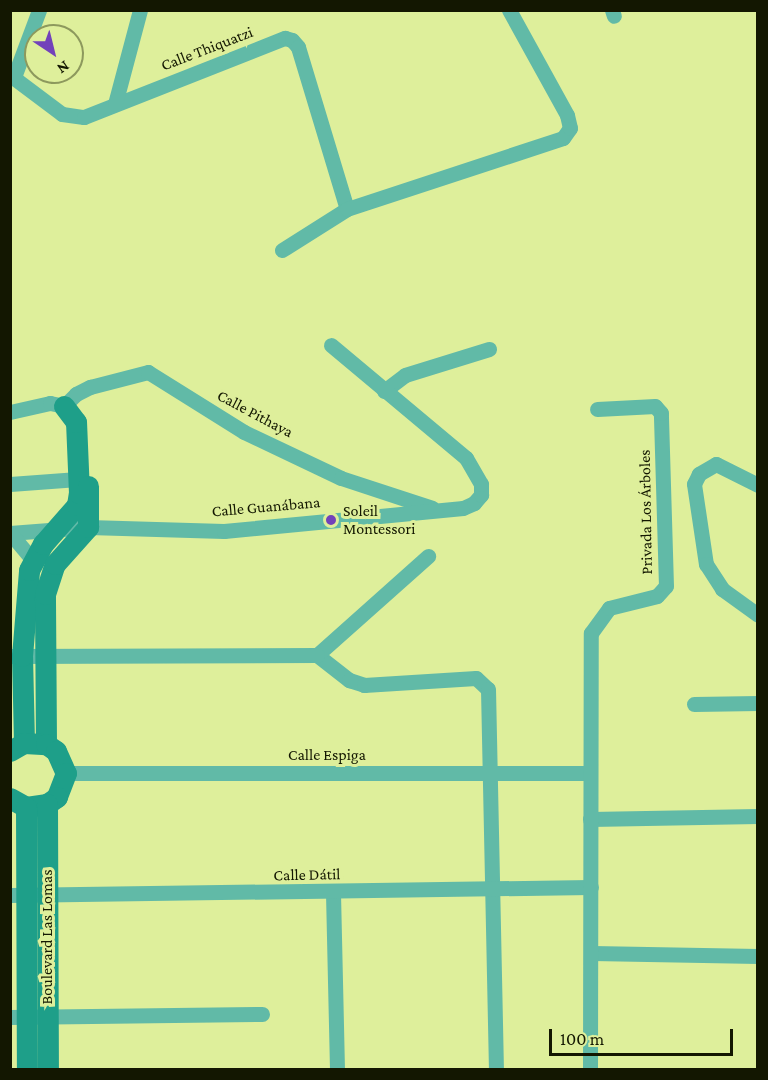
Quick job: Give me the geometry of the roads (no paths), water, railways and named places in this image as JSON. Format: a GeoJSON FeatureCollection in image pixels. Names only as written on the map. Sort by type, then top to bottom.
{"type":"FeatureCollection","features":[{"type":"Feature","properties":{"kind":"street"},"geometry":{"type":"LineString","coordinates":[[12,76],[39,10]]}},
{"type":"Feature","properties":{"kind":"street"},"geometry":{"type":"LineString","coordinates":[[115,104],[140,10]]}},
{"type":"Feature","properties":{"kind":"street"},"geometry":{"type":"LineString","coordinates":[[282,250],[346,209],[563,138],[570,128],[567,115],[509,10]]}},
{"type":"Feature","properties":{"kind":"street","name":"Calle Thiquatzi"},"geometry":{"type":"LineString","coordinates":[[12,76],[62,114],[84,117],[285,38],[292,40],[298,47],[346,209]]}},
{"type":"Feature","properties":{"kind":"street","name":"Calle Guanábana"},"geometry":{"type":"LineString","coordinates":[[10,533],[88,527],[224,531],[438,510],[474,503],[481,495],[476,471],[440,434],[384,391],[331,345]]}},
{"type":"Feature","properties":{"kind":"street"},"geometry":{"type":"LineString","coordinates":[[384,391],[405,375],[489,349]]}},
{"type":"Feature","properties":{"kind":"street","name":"Calle Pithaya"},"geometry":{"type":"LineString","coordinates":[[64,406],[76,394],[90,387],[148,372],[156,374],[244,432],[341,478],[438,510]]}},
{"type":"Feature","properties":{"kind":"street"},"geometry":{"type":"LineString","coordinates":[[10,412],[50,403],[64,406],[76,422],[77,505],[32,559],[16,656],[17,747],[46,744],[60,756],[66,773],[57,797],[28,803]]}},
{"type":"Feature","properties":{"kind":"street","name":"Privada Los Árboles"},"geometry":{"type":"LineString","coordinates":[[590,1070],[592,953],[588,773],[591,633],[609,608],[620,602],[657,596],[666,586],[662,413],[655,406],[597,409]]}},
{"type":"Feature","properties":{"kind":"street"},"geometry":{"type":"LineString","coordinates":[[46,744],[48,579],[55,564],[88,527],[86,473],[77,451]]}},
{"type":"Feature","properties":{"kind":"street"},"geometry":{"type":"LineString","coordinates":[[758,485],[716,464],[699,474],[694,484],[705,564],[722,589],[758,615]]}},
{"type":"Feature","properties":{"kind":"street"},"geometry":{"type":"LineString","coordinates":[[10,484],[78,479]]}},
{"type":"Feature","properties":{"kind":"street"},"geometry":{"type":"LineString","coordinates":[[10,533],[32,559]]}},
{"type":"Feature","properties":{"kind":"street"},"geometry":{"type":"LineString","coordinates":[[317,655],[428,556]]}},
{"type":"Feature","properties":{"kind":"street"},"geometry":{"type":"LineString","coordinates":[[16,656],[317,655],[349,681],[364,685],[476,678],[484,682],[488,689],[491,773],[496,1070]]}},
{"type":"Feature","properties":{"kind":"street"},"geometry":{"type":"LineString","coordinates":[[694,704],[758,703]]}},
{"type":"Feature","properties":{"kind":"street","name":"Calle Espiga"},"geometry":{"type":"LineString","coordinates":[[66,773],[588,773]]}},
{"type":"Feature","properties":{"kind":"street","name":"Boulevard Las Lomas"},"geometry":{"type":"LineString","coordinates":[[27,1070],[28,1017],[17,895],[28,803]]}},
{"type":"Feature","properties":{"kind":"street","name":"Boulevard Las Lomas"},"geometry":{"type":"LineString","coordinates":[[28,803],[46,896],[28,1017],[48,1070]]}},
{"type":"Feature","properties":{"kind":"street"},"geometry":{"type":"LineString","coordinates":[[590,819],[758,816]]}},
{"type":"Feature","properties":{"kind":"street","name":"Calle Dátil"},"geometry":{"type":"LineString","coordinates":[[17,895],[333,893],[591,887]]}},
{"type":"Feature","properties":{"kind":"street"},"geometry":{"type":"LineString","coordinates":[[333,893],[337,1070]]}},
{"type":"Feature","properties":{"kind":"street"},"geometry":{"type":"LineString","coordinates":[[592,953],[758,956]]}},
{"type":"Feature","properties":{"kind":"street"},"geometry":{"type":"LineString","coordinates":[[28,1017],[262,1014]]}},
{"type":"Feature","properties":{"kind":"place","name":"Soleil Montessori"},"geometry":{"type":"Point","coordinates":[331,520]}}]}
